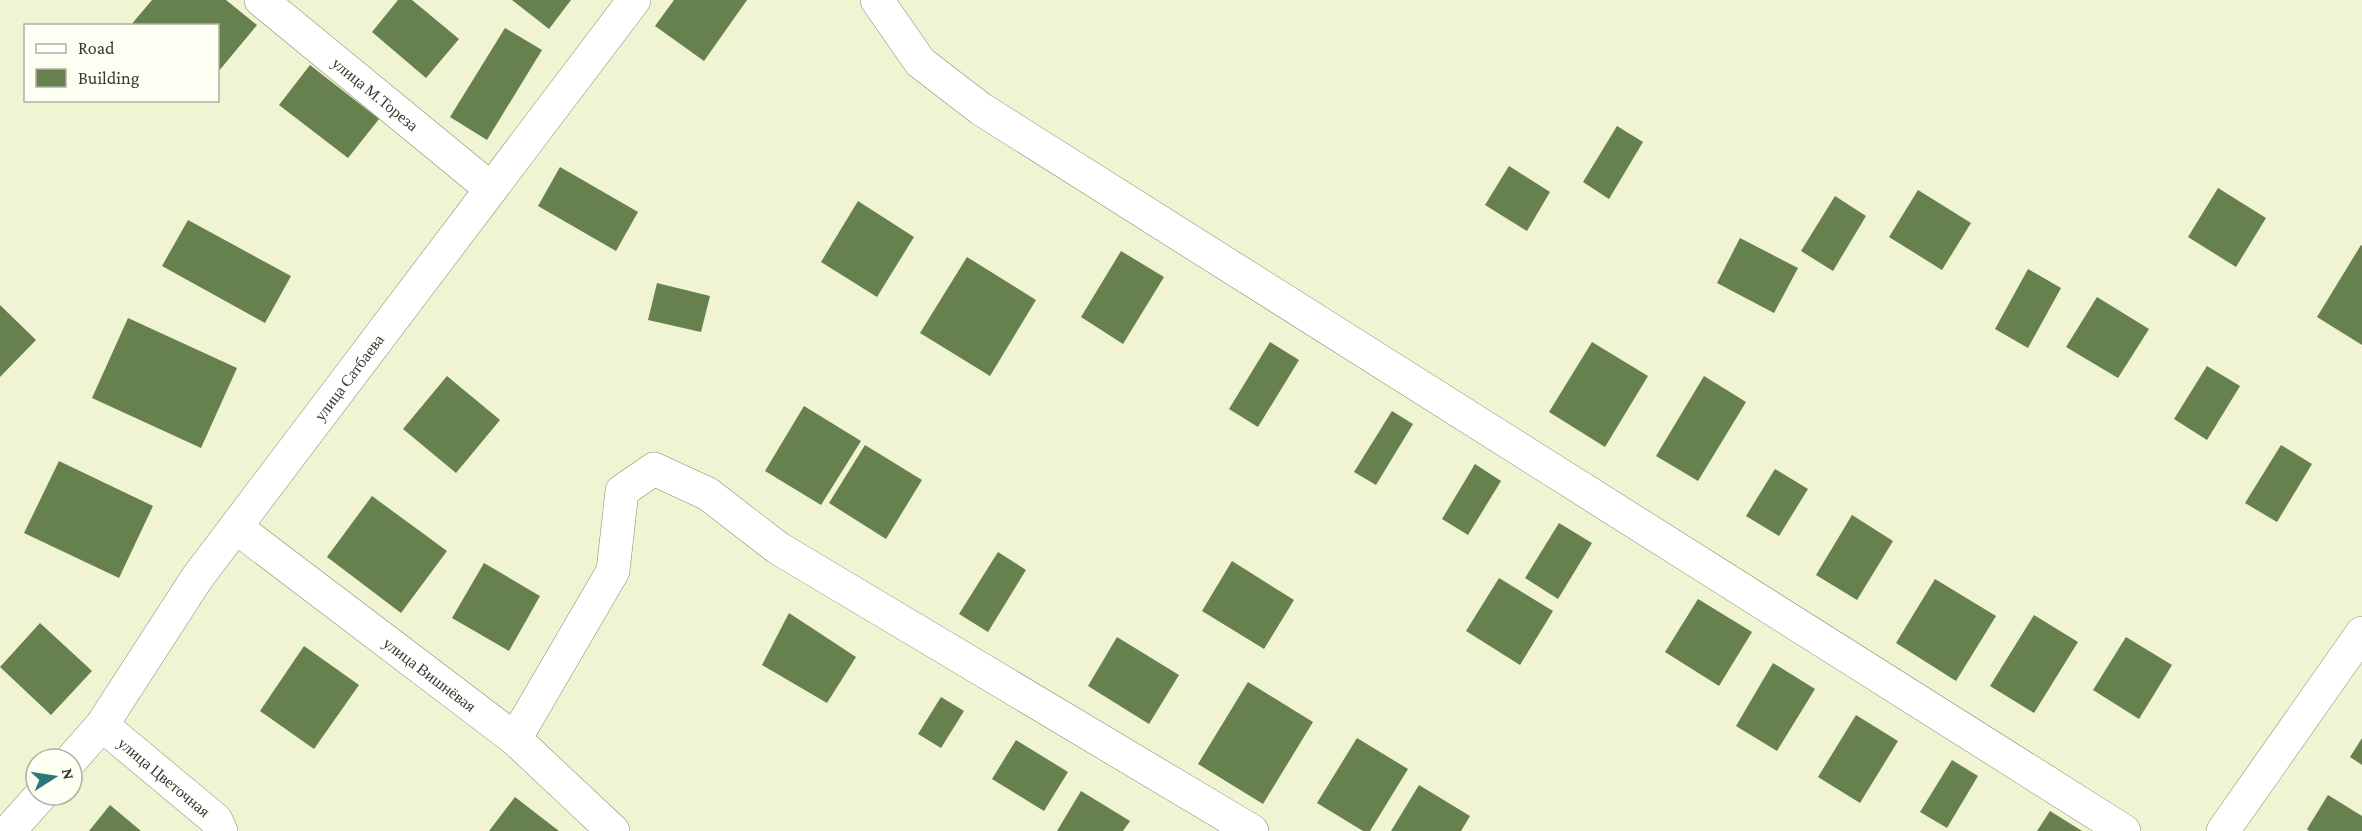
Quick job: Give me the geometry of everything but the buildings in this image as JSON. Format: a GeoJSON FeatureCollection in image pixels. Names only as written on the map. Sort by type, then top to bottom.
{"type":"FeatureCollection","features":[{"type":"Feature","properties":{"kind":"street","name":"улица М.Тореза"},"geometry":{"type":"LineString","coordinates":[[261,0],[490,188]]}},
{"type":"Feature","properties":{"kind":"street","name":"улица Сатбаева"},"geometry":{"type":"LineString","coordinates":[[83,747],[102,725],[197,578],[634,0]]}},
{"type":"Feature","properties":{"kind":"street"},"geometry":{"type":"LineString","coordinates":[[877,0],[920,62],[981,109],[2124,831]]}},
{"type":"Feature","properties":{"kind":"street"},"geometry":{"type":"LineString","coordinates":[[515,739],[613,571],[622,491],[654,469],[708,494],[778,548],[1252,831]]}},
{"type":"Feature","properties":{"kind":"street","name":"улица Вишнёвая"},"geometry":{"type":"LineString","coordinates":[[237,528],[515,739],[613,831]]}},
{"type":"Feature","properties":{"kind":"street"},"geometry":{"type":"LineString","coordinates":[[2223,831],[2362,633]]}},
{"type":"Feature","properties":{"kind":"street","name":"улица Цветочная"},"geometry":{"type":"LineString","coordinates":[[102,725],[216,820],[221,831]]}},
{"type":"Feature","properties":{"kind":"street"},"geometry":{"type":"LineString","coordinates":[[9,831],[30,807]]}}]}
